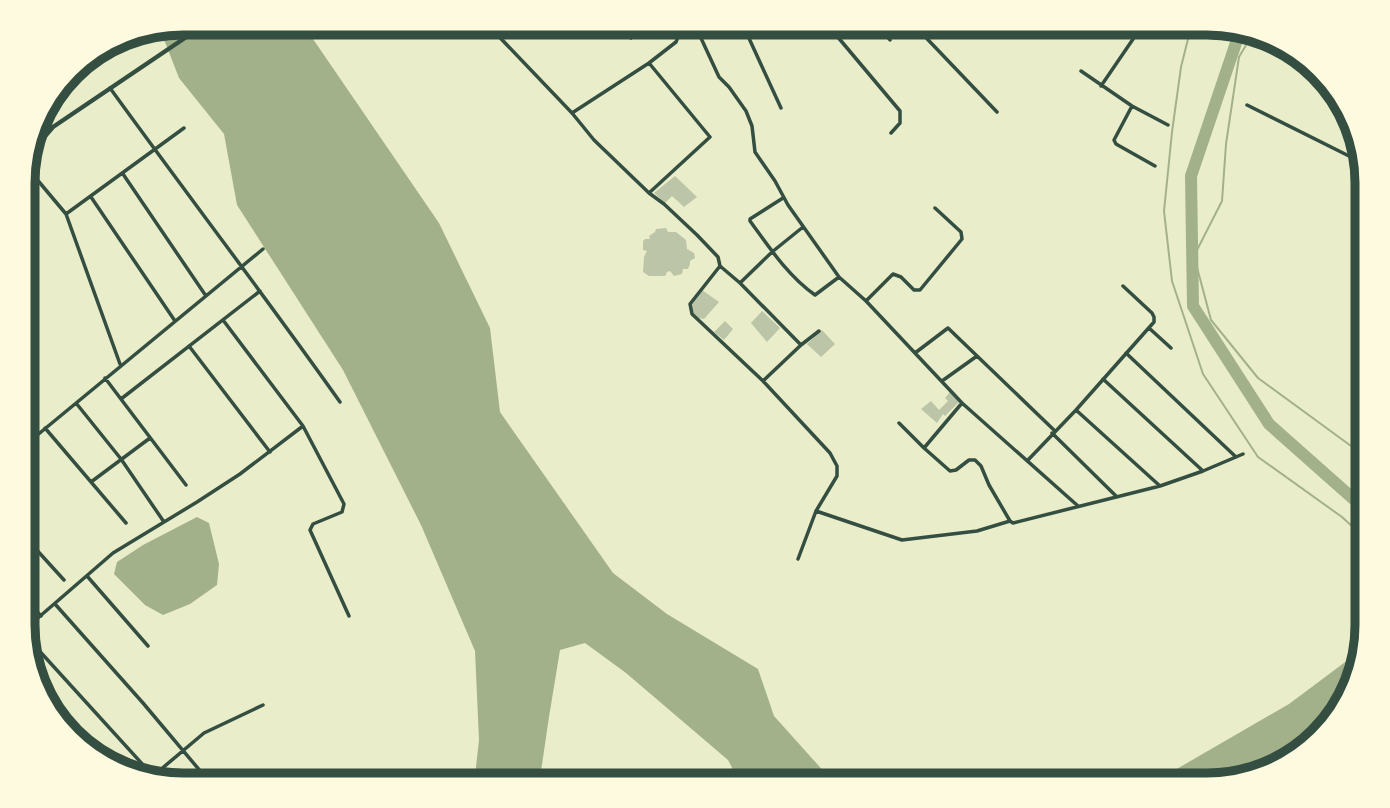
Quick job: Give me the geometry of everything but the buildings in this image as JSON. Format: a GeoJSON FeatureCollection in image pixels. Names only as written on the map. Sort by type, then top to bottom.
{"type":"FeatureCollection","features":[{"type":"Feature","properties":{"kind":"street"},"geometry":{"type":"LineString","coordinates":[[46,128],[53,127],[189,35]]}},
{"type":"Feature","properties":{"kind":"street"},"geometry":{"type":"LineString","coordinates":[[497,35],[594,140],[697,235],[718,257],[720,266],[801,345]]}},
{"type":"Feature","properties":{"kind":"street"},"geometry":{"type":"LineString","coordinates":[[572,113],[676,42],[677,35]]}},
{"type":"Feature","properties":{"kind":"street"},"geometry":{"type":"LineString","coordinates":[[700,35],[719,77],[746,111],[752,126],[755,152],[783,198],[839,277],[866,301],[962,403],[1078,506]]}},
{"type":"Feature","properties":{"kind":"street"},"geometry":{"type":"LineString","coordinates":[[748,35],[781,108]]}},
{"type":"Feature","properties":{"kind":"street"},"geometry":{"type":"LineString","coordinates":[[836,35],[900,111],[900,123],[891,133]]}},
{"type":"Feature","properties":{"kind":"street"},"geometry":{"type":"LineString","coordinates":[[886,35],[890,40]]}},
{"type":"Feature","properties":{"kind":"street"},"geometry":{"type":"LineString","coordinates":[[923,35],[997,113]]}},
{"type":"Feature","properties":{"kind":"street"},"geometry":{"type":"LineString","coordinates":[[1101,86],[1136,35]]}},
{"type":"Feature","properties":{"kind":"street"},"geometry":{"type":"LineString","coordinates":[[649,62],[710,137],[649,193]]}},
{"type":"Feature","properties":{"kind":"street"},"geometry":{"type":"LineString","coordinates":[[1081,71],[1132,106],[1168,125]]}},
{"type":"Feature","properties":{"kind":"street"},"geometry":{"type":"LineString","coordinates":[[110,88],[340,402]]}},
{"type":"Feature","properties":{"kind":"street"},"geometry":{"type":"LineString","coordinates":[[1247,105],[1353,158]]}},
{"type":"Feature","properties":{"kind":"street"},"geometry":{"type":"LineString","coordinates":[[1132,106],[1114,140],[1116,144],[1155,166]]}},
{"type":"Feature","properties":{"kind":"street"},"geometry":{"type":"LineString","coordinates":[[66,214],[184,128]]}},
{"type":"Feature","properties":{"kind":"street"},"geometry":{"type":"LineString","coordinates":[[123,174],[206,296]]}},
{"type":"Feature","properties":{"kind":"street"},"geometry":{"type":"LineString","coordinates":[[35,177],[66,214],[121,365]]}},
{"type":"Feature","properties":{"kind":"street"},"geometry":{"type":"LineString","coordinates":[[91,197],[175,321]]}},
{"type":"Feature","properties":{"kind":"street"},"geometry":{"type":"LineString","coordinates":[[783,198],[750,221],[772,252],[803,287],[815,295],[839,277]]}},
{"type":"Feature","properties":{"kind":"street"},"geometry":{"type":"LineString","coordinates":[[866,301],[893,274],[901,277],[914,290],[920,290],[962,239],[961,232],[935,208]]}},
{"type":"Feature","properties":{"kind":"street"},"geometry":{"type":"LineString","coordinates":[[740,283],[803,227]]}},
{"type":"Feature","properties":{"kind":"street"},"geometry":{"type":"LineString","coordinates":[[35,437],[263,249]]}},
{"type":"Feature","properties":{"kind":"street"},"geometry":{"type":"LineString","coordinates":[[720,266],[690,304],[692,314],[762,381],[830,453],[837,466],[837,476],[816,511],[798,559]]}},
{"type":"Feature","properties":{"kind":"street"},"geometry":{"type":"LineString","coordinates":[[1028,460],[1154,322],[1152,313],[1123,286]]}},
{"type":"Feature","properties":{"kind":"street"},"geometry":{"type":"LineString","coordinates":[[121,399],[260,291]]}},
{"type":"Feature","properties":{"kind":"street"},"geometry":{"type":"LineString","coordinates":[[223,320],[303,426],[344,504],[342,512],[313,524],[310,530],[349,616]]}},
{"type":"Feature","properties":{"kind":"street"},"geometry":{"type":"LineString","coordinates":[[915,353],[948,328],[1117,497]]}},
{"type":"Feature","properties":{"kind":"street"},"geometry":{"type":"LineString","coordinates":[[1149,328],[1171,348]]}},
{"type":"Feature","properties":{"kind":"street"},"geometry":{"type":"LineString","coordinates":[[762,381],[819,331]]}},
{"type":"Feature","properties":{"kind":"street"},"geometry":{"type":"LineString","coordinates":[[189,346],[270,452]]}},
{"type":"Feature","properties":{"kind":"street"},"geometry":{"type":"LineString","coordinates":[[1126,353],[1236,457]]}},
{"type":"Feature","properties":{"kind":"street"},"geometry":{"type":"LineString","coordinates":[[942,382],[977,355]]}},
{"type":"Feature","properties":{"kind":"street"},"geometry":{"type":"LineString","coordinates":[[105,378],[186,485]]}},
{"type":"Feature","properties":{"kind":"street"},"geometry":{"type":"LineString","coordinates":[[1103,379],[1203,471]]}},
{"type":"Feature","properties":{"kind":"street"},"geometry":{"type":"LineString","coordinates":[[76,403],[121,459],[164,522]]}},
{"type":"Feature","properties":{"kind":"street"},"geometry":{"type":"LineString","coordinates":[[924,448],[962,403]]}},
{"type":"Feature","properties":{"kind":"street"},"geometry":{"type":"LineString","coordinates":[[1076,410],[1160,486]]}},
{"type":"Feature","properties":{"kind":"street"},"geometry":{"type":"LineString","coordinates":[[899,423],[950,471],[956,470],[969,460],[978,462],[1010,521]]}},
{"type":"Feature","properties":{"kind":"street"},"geometry":{"type":"LineString","coordinates":[[35,622],[113,553],[240,474],[303,426]]}},
{"type":"Feature","properties":{"kind":"street"},"geometry":{"type":"LineString","coordinates":[[45,428],[126,523]]}},
{"type":"Feature","properties":{"kind":"street"},"geometry":{"type":"LineString","coordinates":[[91,482],[150,438]]}},
{"type":"Feature","properties":{"kind":"street"},"geometry":{"type":"LineString","coordinates":[[816,511],[902,540],[977,531],[1160,486],[1243,454]]}},
{"type":"Feature","properties":{"kind":"street"},"geometry":{"type":"LineString","coordinates":[[35,548],[64,580]]}},
{"type":"Feature","properties":{"kind":"street"},"geometry":{"type":"LineString","coordinates":[[87,576],[148,646]]}},
{"type":"Feature","properties":{"kind":"street"},"geometry":{"type":"LineString","coordinates":[[55,604],[202,773]]}},
{"type":"Feature","properties":{"kind":"street"},"geometry":{"type":"LineString","coordinates":[[35,609],[41,616]]}},
{"type":"Feature","properties":{"kind":"street"},"geometry":{"type":"LineString","coordinates":[[36,646],[145,768]]}},
{"type":"Feature","properties":{"kind":"street"},"geometry":{"type":"LineString","coordinates":[[160,771],[204,733],[263,705]]}},
{"type":"Feature","properties":{"kind":"shaded area"},"geometry":{"type":"Polygon","coordinates":[[[309,35],[313,39],[439,223],[490,328],[500,412],[613,573],[667,614],[758,669],[774,716],[825,773],[735,773],[728,760],[626,673],[585,643],[560,650],[541,773],[475,773],[479,740],[475,651],[421,525],[343,370],[237,205],[224,134],[179,78],[165,42],[160,37],[309,35]]]}},
{"type":"Feature","properties":{"kind":"shaded area"},"geometry":{"type":"Polygon","coordinates":[[[197,517],[209,523],[219,564],[217,585],[190,604],[163,615],[145,605],[114,574],[117,562],[197,517]]]}},
{"type":"Feature","properties":{"kind":"shaded area"},"geometry":{"type":"Polygon","coordinates":[[[1351,658],[1344,682],[1335,699],[1318,723],[1289,748],[1273,758],[1236,770],[1217,773],[1170,773],[1289,704],[1351,658]]]}},
{"type":"Feature","properties":{"kind":"waterway"},"geometry":{"type":"LineString","coordinates":[[1189,35],[1181,67],[1164,211],[1172,281],[1203,374],[1258,457],[1355,529]]}},
{"type":"Feature","properties":{"kind":"waterway"},"geometry":{"type":"LineString","coordinates":[[1238,38],[1191,176],[1193,306],[1269,424],[1355,500]]}},
{"type":"Feature","properties":{"kind":"waterway"},"geometry":{"type":"LineString","coordinates":[[1249,41],[1239,57],[1226,144],[1222,201],[1194,256],[1211,320],[1258,378],[1355,449]]}}]}
